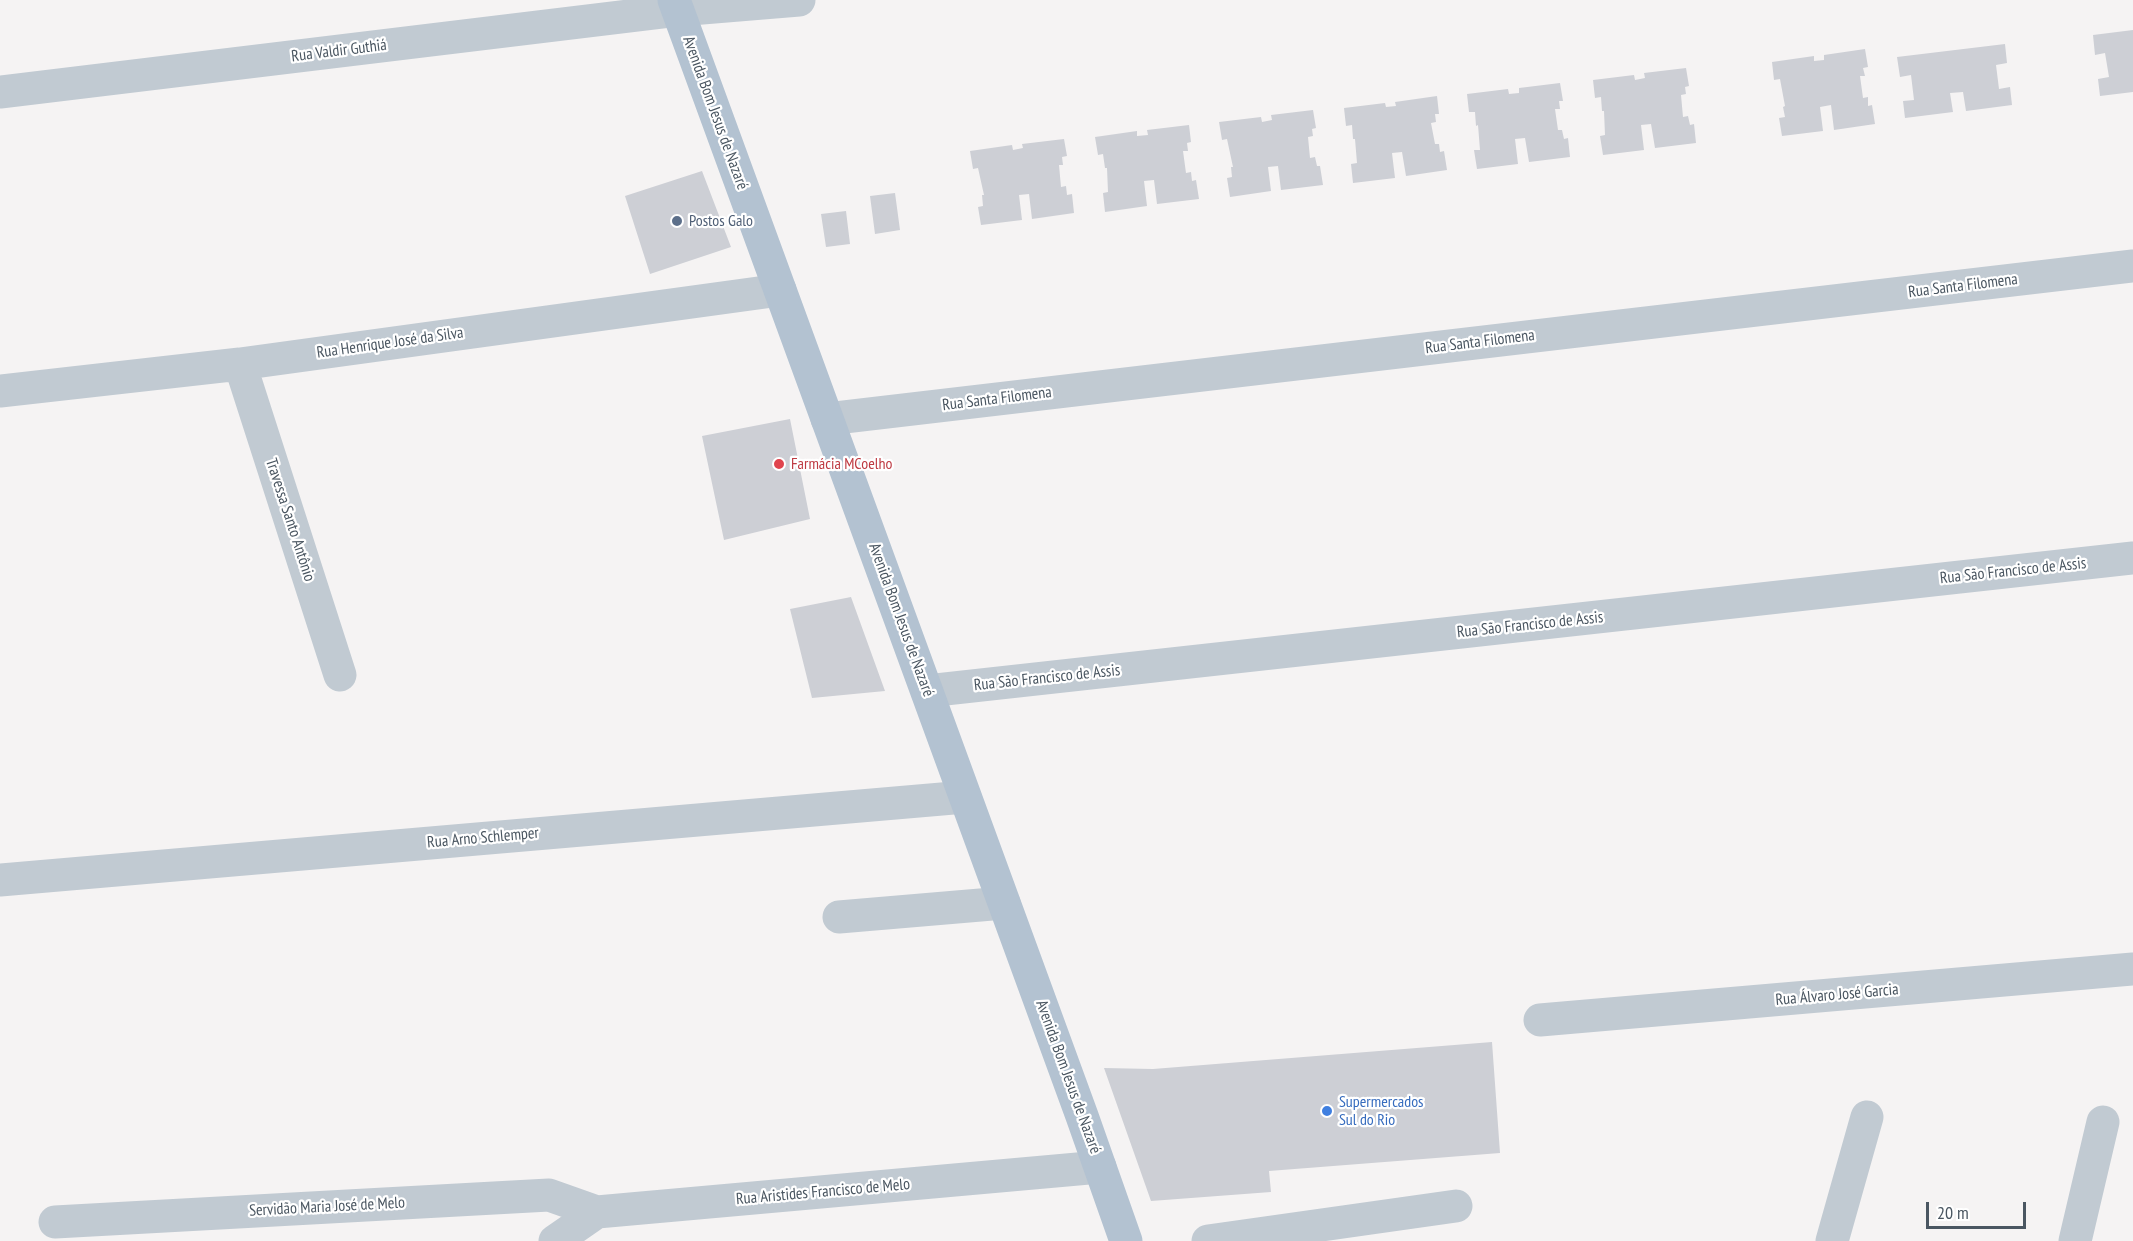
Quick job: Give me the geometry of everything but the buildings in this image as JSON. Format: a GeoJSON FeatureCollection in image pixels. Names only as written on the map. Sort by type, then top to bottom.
{"type":"FeatureCollection","features":[{"type":"Feature","properties":{"kind":"main road","name":"Avenida Bom Jesus de Nazaré"},"geometry":{"type":"LineString","coordinates":[[676,5],[1126,1241]]}},
{"type":"Feature","properties":{"kind":"street","name":"Rua Valdir Guthiá"},"geometry":{"type":"LineString","coordinates":[[0,92],[676,5],[800,0]]}},
{"type":"Feature","properties":{"kind":"street","name":"Rua Santa Filomena"},"geometry":{"type":"LineString","coordinates":[[827,419],[2133,266]]}},
{"type":"Feature","properties":{"kind":"street","name":"Rua Henrique José da Silva"},"geometry":{"type":"LineString","coordinates":[[0,392],[240,364],[780,290]]}},
{"type":"Feature","properties":{"kind":"street","name":"Travessa Santo Antônio"},"geometry":{"type":"LineString","coordinates":[[240,364],[340,675]]}},
{"type":"Feature","properties":{"kind":"street","name":"Rua São Francisco de Assis"},"geometry":{"type":"LineString","coordinates":[[927,691],[2133,558]]}},
{"type":"Feature","properties":{"kind":"street","name":"Rua Arno Schlemper"},"geometry":{"type":"LineString","coordinates":[[0,880],[965,797]]}},
{"type":"Feature","properties":{"kind":"street"},"geometry":{"type":"LineString","coordinates":[[839,917],[1004,903]]}},
{"type":"Feature","properties":{"kind":"street","name":"Rua Álvaro José Garcia"},"geometry":{"type":"LineString","coordinates":[[1540,1020],[2133,969]]}},
{"type":"Feature","properties":{"kind":"street"},"geometry":{"type":"LineString","coordinates":[[1832,1241],[1867,1117]]}},
{"type":"Feature","properties":{"kind":"street"},"geometry":{"type":"LineString","coordinates":[[2075,1241],[2103,1122]]}},
{"type":"Feature","properties":{"kind":"street","name":"Rua Aristides Francisco de Melo"},"geometry":{"type":"LineString","coordinates":[[555,1241],[597,1212],[1100,1167]]}},
{"type":"Feature","properties":{"kind":"street","name":"Servidão Maria José de Melo"},"geometry":{"type":"LineString","coordinates":[[55,1222],[549,1195],[597,1212]]}},
{"type":"Feature","properties":{"kind":"street"},"geometry":{"type":"LineString","coordinates":[[1208,1241],[1456,1206]]}},
{"type":"Feature","properties":{"kind":"place","name":"Postos Galo"},"geometry":{"type":"Point","coordinates":[677,221]}},
{"type":"Feature","properties":{"kind":"place","name":"Farmácia MCoelho"},"geometry":{"type":"Point","coordinates":[779,464]}},
{"type":"Feature","properties":{"kind":"place","name":"Supermercados Sul do Rio"},"geometry":{"type":"Point","coordinates":[1327,1111]}}]}
